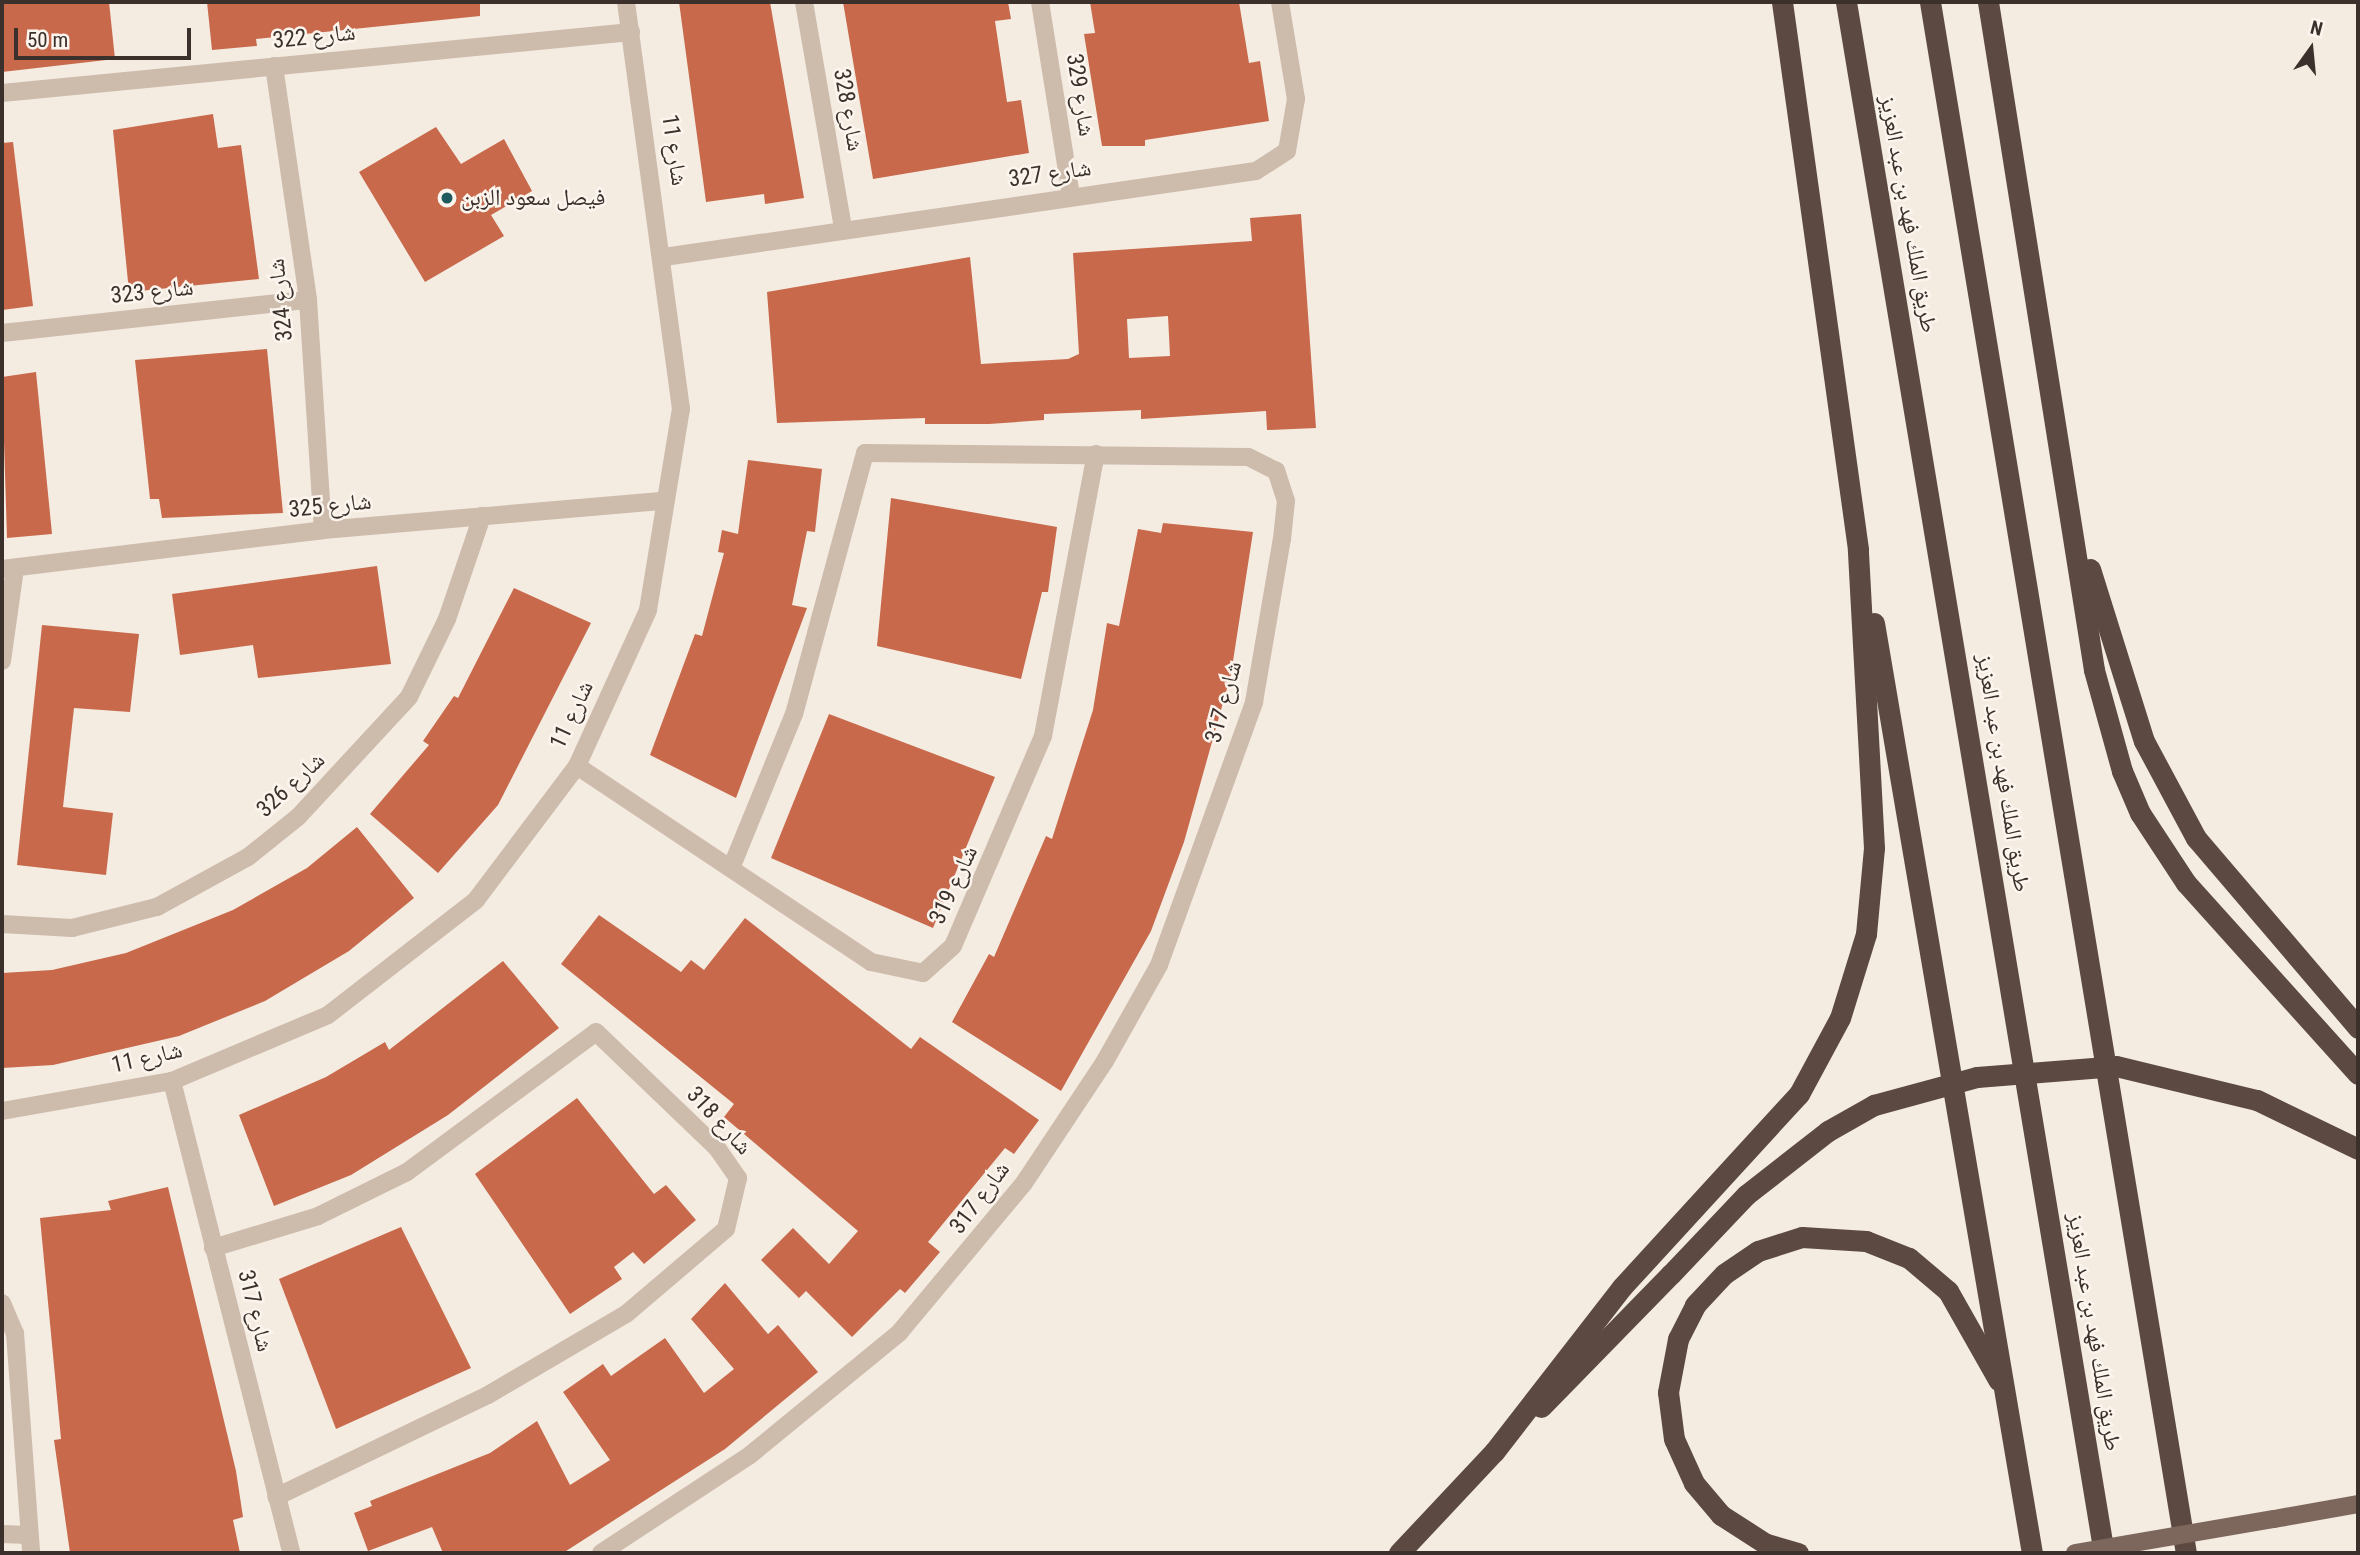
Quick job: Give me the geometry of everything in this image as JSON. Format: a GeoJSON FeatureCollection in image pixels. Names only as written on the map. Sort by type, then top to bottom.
{"type":"FeatureCollection","features":[{"type":"Feature","properties":{"kind":"highway"},"geometry":{"type":"LineString","coordinates":[[1782,2],[1858,549],[1888,686],[2032,1553]]}},
{"type":"Feature","properties":{"kind":"highway","name":"طريق الملك فهد بن عبد العزيز"},"geometry":{"type":"LineString","coordinates":[[1846,2],[2104,1553]]}},
{"type":"Feature","properties":{"kind":"highway"},"geometry":{"type":"LineString","coordinates":[[1930,2],[2186,1553]]}},
{"type":"Feature","properties":{"kind":"highway"},"geometry":{"type":"LineString","coordinates":[[1988,2],[2069,498],[2094,670],[2122,771],[2163,850],[2214,915],[2358,1074]]}},
{"type":"Feature","properties":{"kind":"highway"},"geometry":{"type":"LineString","coordinates":[[2069,498],[2144,741],[2190,825],[2358,1028]]}},
{"type":"Feature","properties":{"kind":"highway"},"geometry":{"type":"LineString","coordinates":[[1494,1452],[1622,1287],[1772,1129],[1840,1017],[1866,934],[1874,848],[1858,549]]}},
{"type":"Feature","properties":{"kind":"highway"},"geometry":{"type":"LineString","coordinates":[[1399,1553],[1746,1195],[1828,1131],[1874,1105],[1977,1077],[2116,1066],[2257,1100],[2358,1149]]}},
{"type":"Feature","properties":{"kind":"highway"},"geometry":{"type":"LineString","coordinates":[[1798,1553],[1766,1544],[1721,1515],[1694,1483],[1674,1439],[1668,1392],[1678,1339],[1695,1305],[1724,1274],[1758,1251],[1802,1237],[1866,1241],[1909,1258],[1948,1291],[2008,1398]]}},
{"type":"Feature","properties":{"kind":"main road"},"geometry":{"type":"LineString","coordinates":[[2075,1553],[2358,1504]]}},
{"type":"Feature","properties":{"kind":"street","name":"شارع 11"},"geometry":{"type":"LineString","coordinates":[[2,1111],[172,1081],[328,1014],[381,978],[476,900],[577,766],[648,610],[681,409],[664,257],[626,2]]}},
{"type":"Feature","properties":{"kind":"street","name":"شارع 328"},"geometry":{"type":"LineString","coordinates":[[804,2],[843,227]]}},
{"type":"Feature","properties":{"kind":"street","name":"شارع 329"},"geometry":{"type":"LineString","coordinates":[[1040,2],[1071,196]]}},
{"type":"Feature","properties":{"kind":"street","name":"شارع 327"},"geometry":{"type":"LineString","coordinates":[[664,257],[843,227],[1256,171],[1287,151],[1296,99],[1280,2]]}},
{"type":"Feature","properties":{"kind":"street","name":"شارع 322"},"geometry":{"type":"LineString","coordinates":[[2,93],[631,32]]}},
{"type":"Feature","properties":{"kind":"street","name":"شارع 324"},"geometry":{"type":"LineString","coordinates":[[274,66],[308,300],[323,530]]}},
{"type":"Feature","properties":{"kind":"street","name":"شارع 323"},"geometry":{"type":"LineString","coordinates":[[2,333],[308,300]]}},
{"type":"Feature","properties":{"kind":"street","name":"شارع 317"},"geometry":{"type":"LineString","coordinates":[[601,1553],[750,1455],[899,1333],[1024,1183],[1159,965],[1254,702],[1286,501],[1276,471],[1248,457],[866,453],[794,714],[731,868]]}},
{"type":"Feature","properties":{"kind":"street","name":"شارع 319"},"geometry":{"type":"LineString","coordinates":[[577,766],[871,962],[923,973],[953,946],[1043,736],[1096,454]]}},
{"type":"Feature","properties":{"kind":"street","name":"شارع 325"},"geometry":{"type":"LineString","coordinates":[[8,568],[323,530],[664,501]]}},
{"type":"Feature","properties":{"kind":"street","name":"شارع 326"},"geometry":{"type":"LineString","coordinates":[[2,924],[72,928],[158,906],[248,857],[298,817],[409,697],[447,619],[482,516]]}},
{"type":"Feature","properties":{"kind":"street"},"geometry":{"type":"LineString","coordinates":[[2,661],[8,568]]}},
{"type":"Feature","properties":{"kind":"street","name":"شارع 318"},"geometry":{"type":"LineString","coordinates":[[214,1248],[318,1216],[407,1172],[596,1032],[717,1148],[738,1178],[726,1229],[626,1314],[488,1395],[276,1497]]}},
{"type":"Feature","properties":{"kind":"street","name":"شارع 317"},"geometry":{"type":"LineString","coordinates":[[172,1081],[290,1553]]}},
{"type":"Feature","properties":{"kind":"street"},"geometry":{"type":"LineString","coordinates":[[2,1303],[15,1333],[30,1544],[2,1534]]}},
{"type":"Feature","properties":{"kind":"building"},"geometry":{"type":"Polygon","coordinates":[[[2,2],[109,2],[115,59],[2,72],[2,2]]]}},
{"type":"Feature","properties":{"kind":"building"},"geometry":{"type":"Polygon","coordinates":[[[207,2],[480,2],[480,16],[256,39],[257,46],[212,50],[207,2]]]}},
{"type":"Feature","properties":{"kind":"building"},"geometry":{"type":"Polygon","coordinates":[[[679,2],[770,2],[804,198],[765,204],[764,194],[706,202],[679,2]]]}},
{"type":"Feature","properties":{"kind":"building"},"geometry":{"type":"Polygon","coordinates":[[[843,2],[1008,2],[1011,19],[995,21],[1007,102],[1021,100],[1029,153],[873,179],[843,2]]]}},
{"type":"Feature","properties":{"kind":"building"},"geometry":{"type":"Polygon","coordinates":[[[1090,2],[1239,2],[1249,63],[1260,61],[1269,121],[1145,140],[1145,146],[1102,146],[1084,34],[1095,33],[1090,2]]]}},
{"type":"Feature","properties":{"kind":"building"},"geometry":{"type":"Polygon","coordinates":[[[213,114],[218,148],[241,145],[259,279],[129,292],[113,130],[213,114]]]}},
{"type":"Feature","properties":{"kind":"building","name":"فيصل سعود الزبن"},"geometry":{"type":"Polygon","coordinates":[[[436,127],[461,164],[504,139],[532,191],[491,215],[504,236],[425,282],[359,172],[436,127]]]}},
{"type":"Feature","properties":{"kind":"building"},"geometry":{"type":"Polygon","coordinates":[[[13,142],[33,306],[2,310],[2,143],[13,142]]]}},
{"type":"Feature","properties":{"kind":"building"},"geometry":{"type":"Polygon","coordinates":[[[1301,214],[1316,428],[1267,430],[1266,411],[1141,419],[1141,410],[1044,414],[1044,420],[989,424],[925,424],[925,418],[777,423],[767,292],[970,257],[981,364],[1068,359],[1079,354],[1073,253],[1252,241],[1250,218],[1301,214]],[[1168,316],[1127,319],[1129,358],[1170,356],[1168,316]]]}},
{"type":"Feature","properties":{"kind":"building"},"geometry":{"type":"Polygon","coordinates":[[[267,349],[283,513],[162,518],[159,499],[150,499],[135,360],[267,349]]]}},
{"type":"Feature","properties":{"kind":"building"},"geometry":{"type":"Polygon","coordinates":[[[36,372],[52,534],[7,538],[2,377],[36,372]]]}},
{"type":"Feature","properties":{"kind":"building"},"geometry":{"type":"Polygon","coordinates":[[[748,460],[822,469],[815,532],[807,531],[792,605],[807,608],[736,798],[650,755],[695,634],[702,636],[724,553],[718,552],[722,530],[738,534],[748,460]]]}},
{"type":"Feature","properties":{"kind":"building"},"geometry":{"type":"Polygon","coordinates":[[[891,498],[1057,527],[1048,592],[1042,592],[1021,679],[877,646],[891,498]]]}},
{"type":"Feature","properties":{"kind":"building"},"geometry":{"type":"Polygon","coordinates":[[[1163,523],[1253,532],[1231,674],[1184,842],[1151,931],[1061,1091],[952,1022],[989,954],[994,957],[1046,836],[1052,839],[1093,710],[1107,623],[1119,626],[1138,529],[1161,533],[1163,523]]]}},
{"type":"Feature","properties":{"kind":"building"},"geometry":{"type":"Polygon","coordinates":[[[377,566],[391,664],[258,678],[253,645],[180,655],[172,594],[377,566]]]}},
{"type":"Feature","properties":{"kind":"building"},"geometry":{"type":"Polygon","coordinates":[[[514,588],[591,623],[498,805],[438,873],[370,814],[429,745],[423,741],[454,696],[458,698],[514,588]]]}},
{"type":"Feature","properties":{"kind":"building"},"geometry":{"type":"Polygon","coordinates":[[[42,625],[139,634],[130,712],[74,708],[63,807],[113,813],[106,875],[17,865],[42,625]]]}},
{"type":"Feature","properties":{"kind":"building"},"geometry":{"type":"Polygon","coordinates":[[[829,714],[995,777],[933,928],[771,858],[829,714]]]}},
{"type":"Feature","properties":{"kind":"building"},"geometry":{"type":"Polygon","coordinates":[[[357,827],[414,898],[349,951],[265,1001],[179,1036],[53,1065],[2,1068],[2,973],[52,970],[126,953],[233,910],[307,868],[357,827]]]}},
{"type":"Feature","properties":{"kind":"building"},"geometry":{"type":"Polygon","coordinates":[[[599,915],[681,972],[691,960],[704,970],[745,918],[911,1049],[920,1037],[1039,1120],[1014,1154],[1005,1148],[928,1242],[940,1252],[905,1293],[900,1289],[852,1337],[806,1291],[799,1298],[761,1260],[793,1228],[829,1264],[858,1231],[724,1117],[734,1104],[561,964],[599,915]]]}},
{"type":"Feature","properties":{"kind":"building"},"geometry":{"type":"Polygon","coordinates":[[[503,961],[559,1028],[448,1115],[351,1175],[274,1206],[239,1115],[326,1077],[385,1042],[389,1050],[503,961]]]}},
{"type":"Feature","properties":{"kind":"building"},"geometry":{"type":"Polygon","coordinates":[[[577,1098],[654,1194],[666,1185],[696,1220],[644,1264],[633,1252],[614,1267],[622,1279],[570,1314],[475,1174],[577,1098]]]}},
{"type":"Feature","properties":{"kind":"building"},"geometry":{"type":"Polygon","coordinates":[[[168,1187],[236,1471],[243,1517],[233,1520],[240,1553],[70,1553],[54,1440],[61,1439],[40,1218],[111,1210],[108,1201],[168,1187]]]}},
{"type":"Feature","properties":{"kind":"building"},"geometry":{"type":"Polygon","coordinates":[[[401,1227],[471,1368],[336,1429],[279,1279],[401,1227]]]}},
{"type":"Feature","properties":{"kind":"building"},"geometry":{"type":"Polygon","coordinates":[[[725,1283],[768,1334],[778,1325],[818,1372],[725,1449],[563,1553],[443,1553],[432,1527],[368,1551],[354,1513],[372,1506],[370,1501],[490,1453],[537,1421],[570,1485],[610,1460],[563,1392],[603,1364],[611,1376],[665,1338],[704,1393],[734,1369],[691,1319],[725,1283]]]}},
{"type":"Feature","properties":{"kind":"place","name":"فيصل سعود الزبن"},"geometry":{"type":"Point","coordinates":[447,198]}}]}
